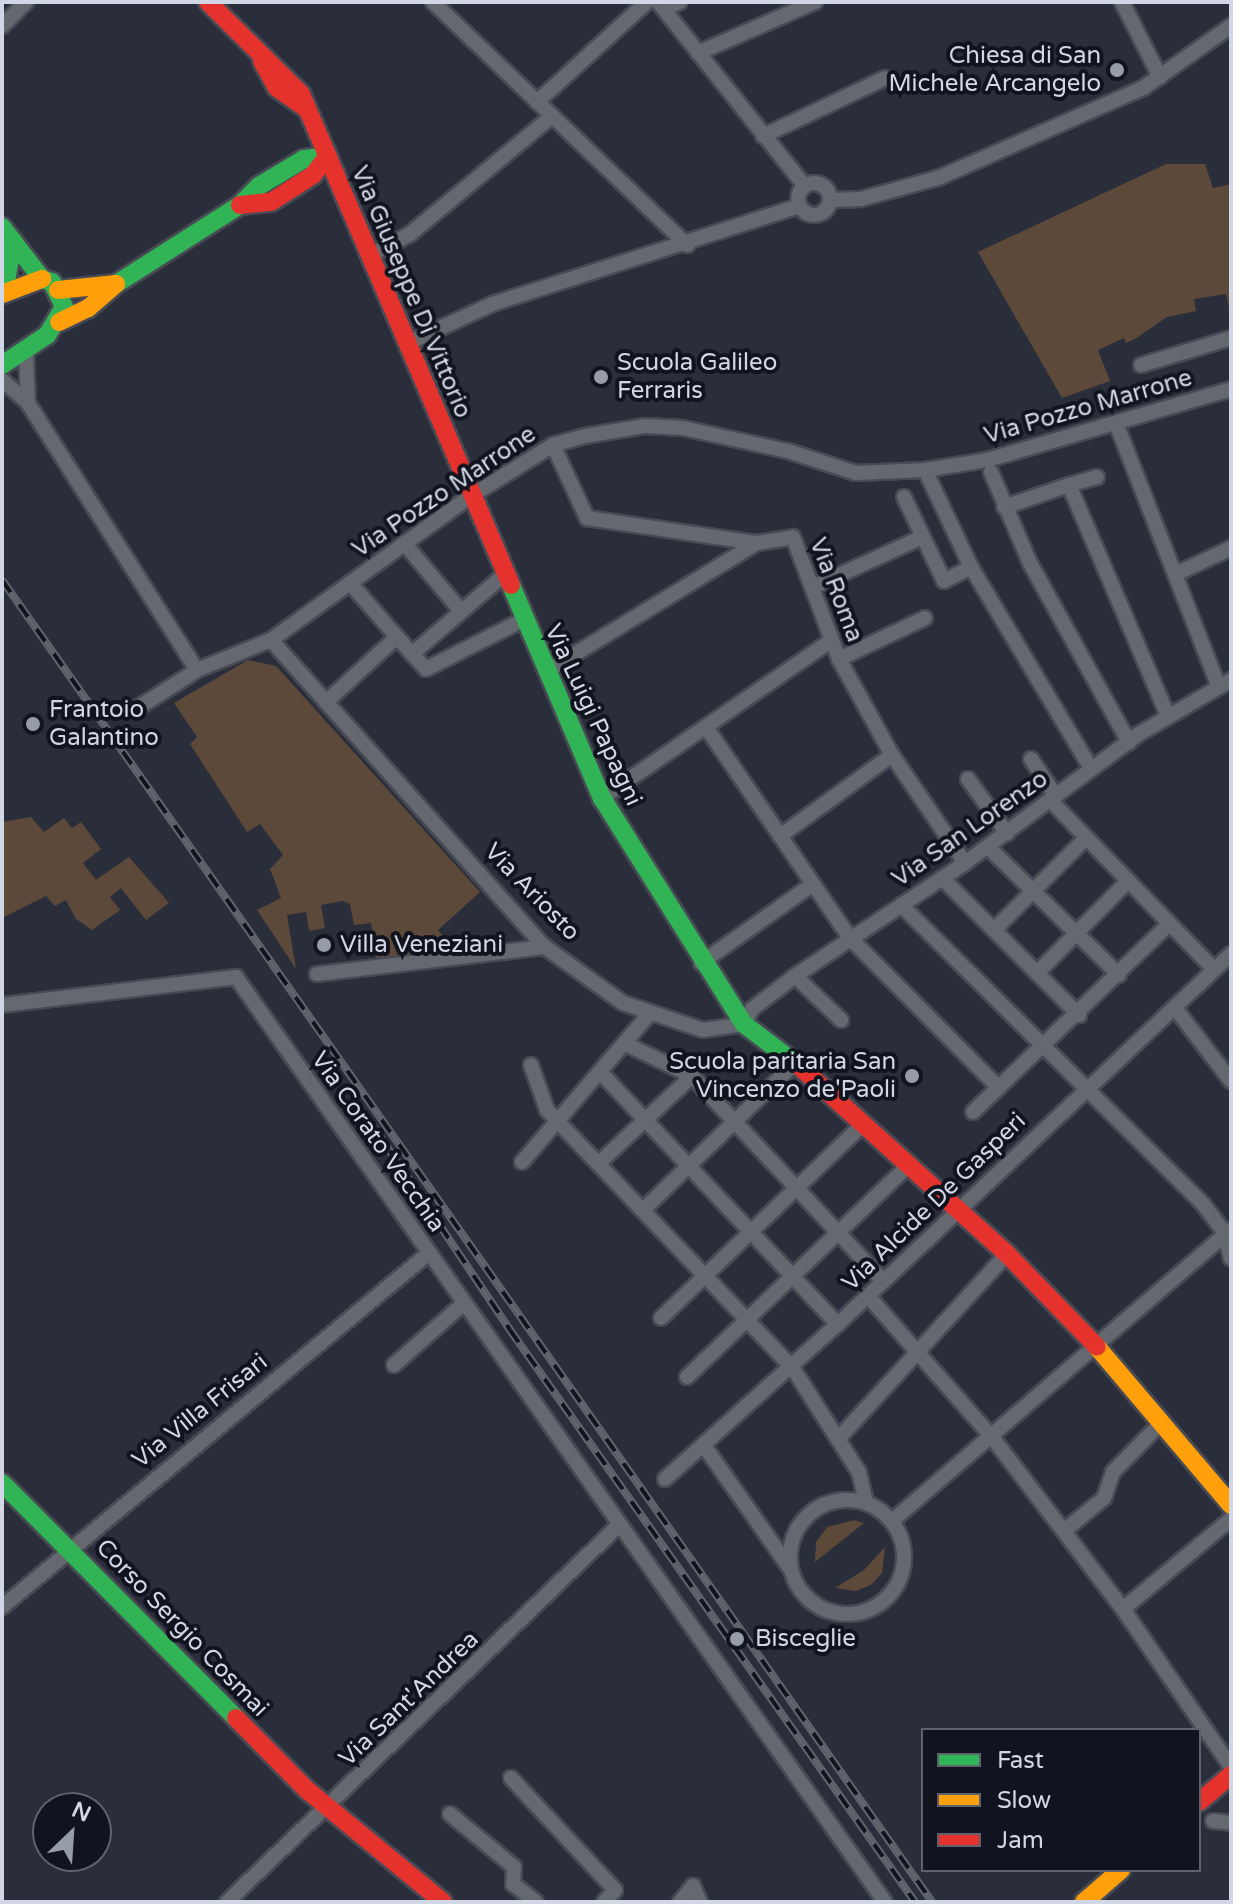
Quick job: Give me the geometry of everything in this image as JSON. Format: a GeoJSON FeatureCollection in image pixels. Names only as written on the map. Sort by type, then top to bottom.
{"type":"FeatureCollection","features":[{"type":"Feature","properties":{"kind":"street"},"geometry":{"type":"LineString","coordinates":[[2,26],[26,2]]}},
{"type":"Feature","properties":{"kind":"street","name":"Via Giuseppe Di Vittorio"},"geometry":{"type":"LineString","coordinates":[[208,2],[257,52],[277,88],[304,107],[328,156],[471,496]]}},
{"type":"Feature","properties":{"kind":"street"},"geometry":{"type":"LineString","coordinates":[[433,2],[687,245]]}},
{"type":"Feature","properties":{"kind":"street"},"geometry":{"type":"LineString","coordinates":[[537,102],[647,2]]}},
{"type":"Feature","properties":{"kind":"street"},"geometry":{"type":"LineString","coordinates":[[680,2],[661,6],[804,185]]}},
{"type":"Feature","properties":{"kind":"street"},"geometry":{"type":"LineString","coordinates":[[698,53],[815,2]]}},
{"type":"Feature","properties":{"kind":"street"},"geometry":{"type":"LineString","coordinates":[[1122,2],[1160,77]]}},
{"type":"Feature","properties":{"kind":"street"},"geometry":{"type":"LineString","coordinates":[[799,206],[809,214],[819,214],[831,200],[861,199],[938,178],[1160,77],[1231,26]]}},
{"type":"Feature","properties":{"kind":"street"},"geometry":{"type":"LineString","coordinates":[[763,136],[885,78]]}},
{"type":"Feature","properties":{"kind":"street"},"geometry":{"type":"LineString","coordinates":[[369,256],[410,234],[552,116]]}},
{"type":"Feature","properties":{"kind":"street"},"geometry":{"type":"LineString","coordinates":[[2,365],[26,351],[59,322],[88,308],[116,284],[240,205],[271,202],[313,175],[328,156]]}},
{"type":"Feature","properties":{"kind":"street"},"geometry":{"type":"LineString","coordinates":[[804,185],[820,183],[831,200]]}},
{"type":"Feature","properties":{"kind":"street"},"geometry":{"type":"LineString","coordinates":[[799,206],[804,185]]}},
{"type":"Feature","properties":{"kind":"street"},"geometry":{"type":"LineString","coordinates":[[406,344],[492,304],[687,245],[799,206]]}},
{"type":"Feature","properties":{"kind":"street"},"geometry":{"type":"LineString","coordinates":[[7,234],[42,279],[58,290],[64,307],[59,322]]}},
{"type":"Feature","properties":{"kind":"street"},"geometry":{"type":"LineString","coordinates":[[7,234],[3,294],[42,279]]}},
{"type":"Feature","properties":{"kind":"street"},"geometry":{"type":"LineString","coordinates":[[58,290],[116,284]]}},
{"type":"Feature","properties":{"kind":"street"},"geometry":{"type":"LineString","coordinates":[[1141,365],[1231,338]]}},
{"type":"Feature","properties":{"kind":"street"},"geometry":{"type":"LineString","coordinates":[[26,351],[28,403]]}},
{"type":"Feature","properties":{"kind":"street"},"geometry":{"type":"LineString","coordinates":[[2,380],[28,403],[197,670]]}},
{"type":"Feature","properties":{"kind":"street","name":"Via Pozzo Marrone"},"geometry":{"type":"LineString","coordinates":[[133,711],[197,670],[271,640],[471,496],[553,445],[645,426],[683,428],[788,451],[856,473],[925,470],[987,460],[1231,389]]}},
{"type":"Feature","properties":{"kind":"street"},"geometry":{"type":"LineString","coordinates":[[1116,423],[1225,684]]}},
{"type":"Feature","properties":{"kind":"street","name":"Via Roma"},"geometry":{"type":"LineString","coordinates":[[553,445],[587,518],[757,543],[793,537],[839,659],[892,755],[965,863]]}},
{"type":"Feature","properties":{"kind":"street"},"geometry":{"type":"LineString","coordinates":[[925,470],[971,567],[1091,768]]}},
{"type":"Feature","properties":{"kind":"street"},"geometry":{"type":"LineString","coordinates":[[991,472],[1002,503],[1129,742]]}},
{"type":"Feature","properties":{"kind":"street"},"geometry":{"type":"LineString","coordinates":[[1002,503],[1097,477]]}},
{"type":"Feature","properties":{"kind":"street"},"geometry":{"type":"LineString","coordinates":[[1069,485],[1168,716]]}},
{"type":"Feature","properties":{"kind":"street","name":"Via Luigi Papagni"},"geometry":{"type":"LineString","coordinates":[[471,496],[602,798],[701,963],[744,1024]]}},
{"type":"Feature","properties":{"kind":"street"},"geometry":{"type":"LineString","coordinates":[[904,497],[944,581],[971,567]]}},
{"type":"Feature","properties":{"kind":"street"},"geometry":{"type":"LineString","coordinates":[[813,587],[922,537]]}},
{"type":"Feature","properties":{"kind":"street"},"geometry":{"type":"LineString","coordinates":[[404,543],[461,611]]}},
{"type":"Feature","properties":{"kind":"street"},"geometry":{"type":"LineString","coordinates":[[547,671],[757,543]]}},
{"type":"Feature","properties":{"kind":"street"},"geometry":{"type":"LineString","coordinates":[[1182,571],[1231,548]]}},
{"type":"Feature","properties":{"kind":"street"},"geometry":{"type":"LineString","coordinates":[[412,654],[504,575]]}},
{"type":"Feature","properties":{"kind":"street"},"geometry":{"type":"LineString","coordinates":[[350,583],[426,669],[523,620]]}},
{"type":"Feature","properties":{"kind":"street"},"geometry":{"type":"LineString","coordinates":[[839,659],[925,618]]}},
{"type":"Feature","properties":{"kind":"street"},"geometry":{"type":"LineString","coordinates":[[326,702],[397,637]]}},
{"type":"Feature","properties":{"kind":"street","name":"Via Ariosto"},"geometry":{"type":"LineString","coordinates":[[271,640],[545,947],[623,1003],[703,1030],[744,1024]]}},
{"type":"Feature","properties":{"kind":"street"},"geometry":{"type":"LineString","coordinates":[[602,798],[832,640]]}},
{"type":"Feature","properties":{"kind":"street","name":"Via San Lorenzo"},"geometry":{"type":"LineString","coordinates":[[744,1024],[752,1009],[795,976],[988,847],[1129,742],[1225,684]]}},
{"type":"Feature","properties":{"kind":"street"},"geometry":{"type":"LineString","coordinates":[[706,727],[850,938],[999,1088]]}},
{"type":"Feature","properties":{"kind":"street"},"geometry":{"type":"LineString","coordinates":[[780,836],[892,755]]}},
{"type":"Feature","properties":{"kind":"street"},"geometry":{"type":"LineString","coordinates":[[1031,759],[1053,798],[1084,840],[1213,968]]}},
{"type":"Feature","properties":{"kind":"street"},"geometry":{"type":"LineString","coordinates":[[968,779],[1007,833]]}},
{"type":"Feature","properties":{"kind":"street"},"geometry":{"type":"LineString","coordinates":[[994,930],[1084,840]]}},
{"type":"Feature","properties":{"kind":"street"},"geometry":{"type":"LineString","coordinates":[[988,847],[1119,975]]}},
{"type":"Feature","properties":{"kind":"street"},"geometry":{"type":"LineString","coordinates":[[942,878],[1079,1015]]}},
{"type":"Feature","properties":{"kind":"street"},"geometry":{"type":"LineString","coordinates":[[1037,973],[1127,882]]}},
{"type":"Feature","properties":{"kind":"street"},"geometry":{"type":"LineString","coordinates":[[701,963],[813,884]]}},
{"type":"Feature","properties":{"kind":"street"},"geometry":{"type":"LineString","coordinates":[[901,905],[1203,1204],[1228,1231],[1231,1258]]}},
{"type":"Feature","properties":{"kind":"street"},"geometry":{"type":"LineString","coordinates":[[973,1112],[1079,1015],[1168,925]]}},
{"type":"Feature","properties":{"kind":"street"},"geometry":{"type":"LineString","coordinates":[[317,974],[545,947]]}},
{"type":"Feature","properties":{"kind":"street","name":"Via Alcide De Gasperi"},"geometry":{"type":"LineString","coordinates":[[665,1479],[705,1447],[792,1367],[1086,1087],[1231,954]]}},
{"type":"Feature","properties":{"kind":"street"},"geometry":{"type":"LineString","coordinates":[[795,976],[841,1020]]}},
{"type":"Feature","properties":{"kind":"street","name":"Via Corato Vecchia"},"geometry":{"type":"LineString","coordinates":[[2,1005],[236,977],[885,1902]]}},
{"type":"Feature","properties":{"kind":"street"},"geometry":{"type":"LineString","coordinates":[[1175,1008],[1231,1081]]}},
{"type":"Feature","properties":{"kind":"street"},"geometry":{"type":"LineString","coordinates":[[522,1162],[628,1045],[650,1013]]}},
{"type":"Feature","properties":{"kind":"street"},"geometry":{"type":"LineString","coordinates":[[744,1024],[795,1063],[1007,1254],[1095,1345],[1231,1505]]}},
{"type":"Feature","properties":{"kind":"street"},"geometry":{"type":"LineString","coordinates":[[628,1045],[678,1065],[692,1076],[883,1281]]}},
{"type":"Feature","properties":{"kind":"street"},"geometry":{"type":"LineString","coordinates":[[643,1210],[795,1063]]}},
{"type":"Feature","properties":{"kind":"street"},"geometry":{"type":"LineString","coordinates":[[531,1065],[547,1110],[792,1367],[859,1472],[866,1503]]}},
{"type":"Feature","properties":{"kind":"street"},"geometry":{"type":"LineString","coordinates":[[602,1074],[838,1324]]}},
{"type":"Feature","properties":{"kind":"street"},"geometry":{"type":"LineString","coordinates":[[598,1164],[692,1076]]}},
{"type":"Feature","properties":{"kind":"street"},"geometry":{"type":"LineString","coordinates":[[661,1318],[747,1231],[862,1125]]}},
{"type":"Feature","properties":{"kind":"street"},"geometry":{"type":"LineString","coordinates":[[687,1377],[909,1165]]}},
{"type":"Feature","properties":{"kind":"street"},"geometry":{"type":"LineString","coordinates":[[892,1521],[1228,1231]]}},
{"type":"Feature","properties":{"kind":"street","name":"Via Villa Frisari"},"geometry":{"type":"LineString","coordinates":[[2,1607],[69,1547],[429,1253]]}},
{"type":"Feature","properties":{"kind":"street"},"geometry":{"type":"LineString","coordinates":[[838,1439],[1007,1254]]}},
{"type":"Feature","properties":{"kind":"street"},"geometry":{"type":"LineString","coordinates":[[868,1296],[992,1437],[1123,1609],[1231,1767]]}},
{"type":"Feature","properties":{"kind":"street"},"geometry":{"type":"LineString","coordinates":[[394,1365],[464,1303]]}},
{"type":"Feature","properties":{"kind":"street"},"geometry":{"type":"LineString","coordinates":[[1064,1531],[1104,1498],[1113,1472],[1161,1423]]}},
{"type":"Feature","properties":{"kind":"street"},"geometry":{"type":"LineString","coordinates":[[705,1447],[791,1570],[800,1589],[830,1611],[871,1609],[888,1597],[902,1570],[901,1537],[892,1521],[866,1503],[832,1501],[803,1520],[790,1553],[791,1570]]}},
{"type":"Feature","properties":{"kind":"street","name":"Corso Sergio Cosmai"},"geometry":{"type":"LineString","coordinates":[[2,1483],[328,1807],[443,1902]]}},
{"type":"Feature","properties":{"kind":"street"},"geometry":{"type":"LineString","coordinates":[[1123,1609],[1231,1519]]}},
{"type":"Feature","properties":{"kind":"street","name":"Via Sant'Andrea"},"geometry":{"type":"LineString","coordinates":[[227,1902],[619,1525]]}},
{"type":"Feature","properties":{"kind":"street"},"geometry":{"type":"LineString","coordinates":[[1201,1800],[1231,1775]]}},
{"type":"Feature","properties":{"kind":"street"},"geometry":{"type":"LineString","coordinates":[[511,1778],[615,1890],[604,1902]]}},
{"type":"Feature","properties":{"kind":"street"},"geometry":{"type":"LineString","coordinates":[[450,1814],[514,1867],[513,1884],[536,1902]]}},
{"type":"Feature","properties":{"kind":"street"},"geometry":{"type":"LineString","coordinates":[[1213,1821],[1231,1823]]}},
{"type":"Feature","properties":{"kind":"street"},"geometry":{"type":"LineString","coordinates":[[1084,1902],[1119,1872]]}},
{"type":"Feature","properties":{"kind":"street"},"geometry":{"type":"LineString","coordinates":[[680,1902],[693,1886],[700,1902]]}},
{"type":"Feature","properties":{"kind":"shaded area"},"geometry":{"type":"Polygon","coordinates":[[[1166,164],[1205,164],[1213,188],[1231,184],[1231,317],[1226,294],[1194,299],[1196,311],[1167,317],[1135,339],[1126,343],[1124,338],[1098,350],[1110,381],[1062,398],[978,252],[1166,164]]]}},
{"type":"Feature","properties":{"kind":"shaded area"},"geometry":{"type":"Polygon","coordinates":[[[248,660],[276,666],[480,892],[438,930],[455,950],[376,958],[371,923],[354,925],[350,904],[343,901],[321,905],[325,928],[309,931],[306,912],[287,915],[296,969],[257,910],[281,898],[270,869],[283,855],[260,824],[247,832],[190,744],[197,737],[174,703],[248,660]]]}},
{"type":"Feature","properties":{"kind":"shaded area"},"geometry":{"type":"Polygon","coordinates":[[[31,817],[44,832],[64,818],[72,828],[81,822],[101,849],[83,863],[96,880],[129,857],[169,903],[146,920],[121,888],[110,897],[120,910],[92,930],[76,919],[66,900],[55,906],[46,896],[2,918],[2,822],[31,817]]]}},
{"type":"Feature","properties":{"kind":"shaded area"},"geometry":{"type":"Polygon","coordinates":[[[854,1520],[864,1523],[815,1562],[816,1542],[827,1527],[854,1520]]]}},
{"type":"Feature","properties":{"kind":"shaded area"},"geometry":{"type":"Polygon","coordinates":[[[885,1547],[882,1573],[871,1585],[856,1591],[835,1588],[864,1570],[885,1547]]]}},
{"type":"Feature","properties":{"kind":"railway"},"geometry":{"type":"LineString","coordinates":[[2,580],[932,1902]]}},
{"type":"Feature","properties":{"kind":"railway"},"geometry":{"type":"LineString","coordinates":[[373,1126],[510,1330],[915,1902]]}},
{"type":"Feature","properties":{"kind":"traffic: fast"},"geometry":{"type":"LineString","coordinates":[[116,284],[240,205],[259,186],[304,159],[328,156]]}},
{"type":"Feature","properties":{"kind":"traffic: fast"},"geometry":{"type":"LineString","coordinates":[[2,227],[42,279],[52,282],[64,307],[47,335],[2,365]]}},
{"type":"Feature","properties":{"kind":"traffic: fast"},"geometry":{"type":"LineString","coordinates":[[4,293],[13,241]]}},
{"type":"Feature","properties":{"kind":"traffic: fast"},"geometry":{"type":"LineString","coordinates":[[511,585],[602,798],[744,1024],[799,1066]]}},
{"type":"Feature","properties":{"kind":"traffic: fast"},"geometry":{"type":"LineString","coordinates":[[2,1483],[236,1718]]}},
{"type":"Feature","properties":{"kind":"traffic: slow"},"geometry":{"type":"LineString","coordinates":[[2,294],[42,279]]}},
{"type":"Feature","properties":{"kind":"traffic: slow"},"geometry":{"type":"LineString","coordinates":[[58,290],[116,284],[88,308],[59,322]]}},
{"type":"Feature","properties":{"kind":"traffic: slow"},"geometry":{"type":"LineString","coordinates":[[1097,1347],[1231,1505]]}},
{"type":"Feature","properties":{"kind":"traffic: slow"},"geometry":{"type":"LineString","coordinates":[[1084,1902],[1119,1872]]}},
{"type":"Feature","properties":{"kind":"traffic: jam"},"geometry":{"type":"LineString","coordinates":[[208,2],[301,94],[511,585]]}},
{"type":"Feature","properties":{"kind":"traffic: jam"},"geometry":{"type":"LineString","coordinates":[[262,61],[277,88],[304,107]]}},
{"type":"Feature","properties":{"kind":"traffic: jam"},"geometry":{"type":"LineString","coordinates":[[240,205],[271,202],[313,175],[328,156]]}},
{"type":"Feature","properties":{"kind":"traffic: jam"},"geometry":{"type":"LineString","coordinates":[[799,1066],[1007,1254],[1097,1347]]}},
{"type":"Feature","properties":{"kind":"traffic: jam"},"geometry":{"type":"LineString","coordinates":[[236,1718],[307,1790],[443,1902]]}},
{"type":"Feature","properties":{"kind":"traffic: jam"},"geometry":{"type":"LineString","coordinates":[[1201,1800],[1231,1775]]}},
{"type":"Feature","properties":{"kind":"place","name":"Chiesa di San Michele Arcangelo"},"geometry":{"type":"Point","coordinates":[1117,70]}},
{"type":"Feature","properties":{"kind":"place","name":"Scuola Galileo Ferraris"},"geometry":{"type":"Point","coordinates":[601,377]}},
{"type":"Feature","properties":{"kind":"place","name":"Frantoio Galantino"},"geometry":{"type":"Point","coordinates":[33,724]}},
{"type":"Feature","properties":{"kind":"place","name":"Villa Veneziani"},"geometry":{"type":"Point","coordinates":[324,945]}},
{"type":"Feature","properties":{"kind":"place","name":"Scuola paritaria San Vincenzo de'Paoli"},"geometry":{"type":"Point","coordinates":[912,1076]}},
{"type":"Feature","properties":{"kind":"place","name":"Bisceglie"},"geometry":{"type":"Point","coordinates":[737,1639]}}]}
